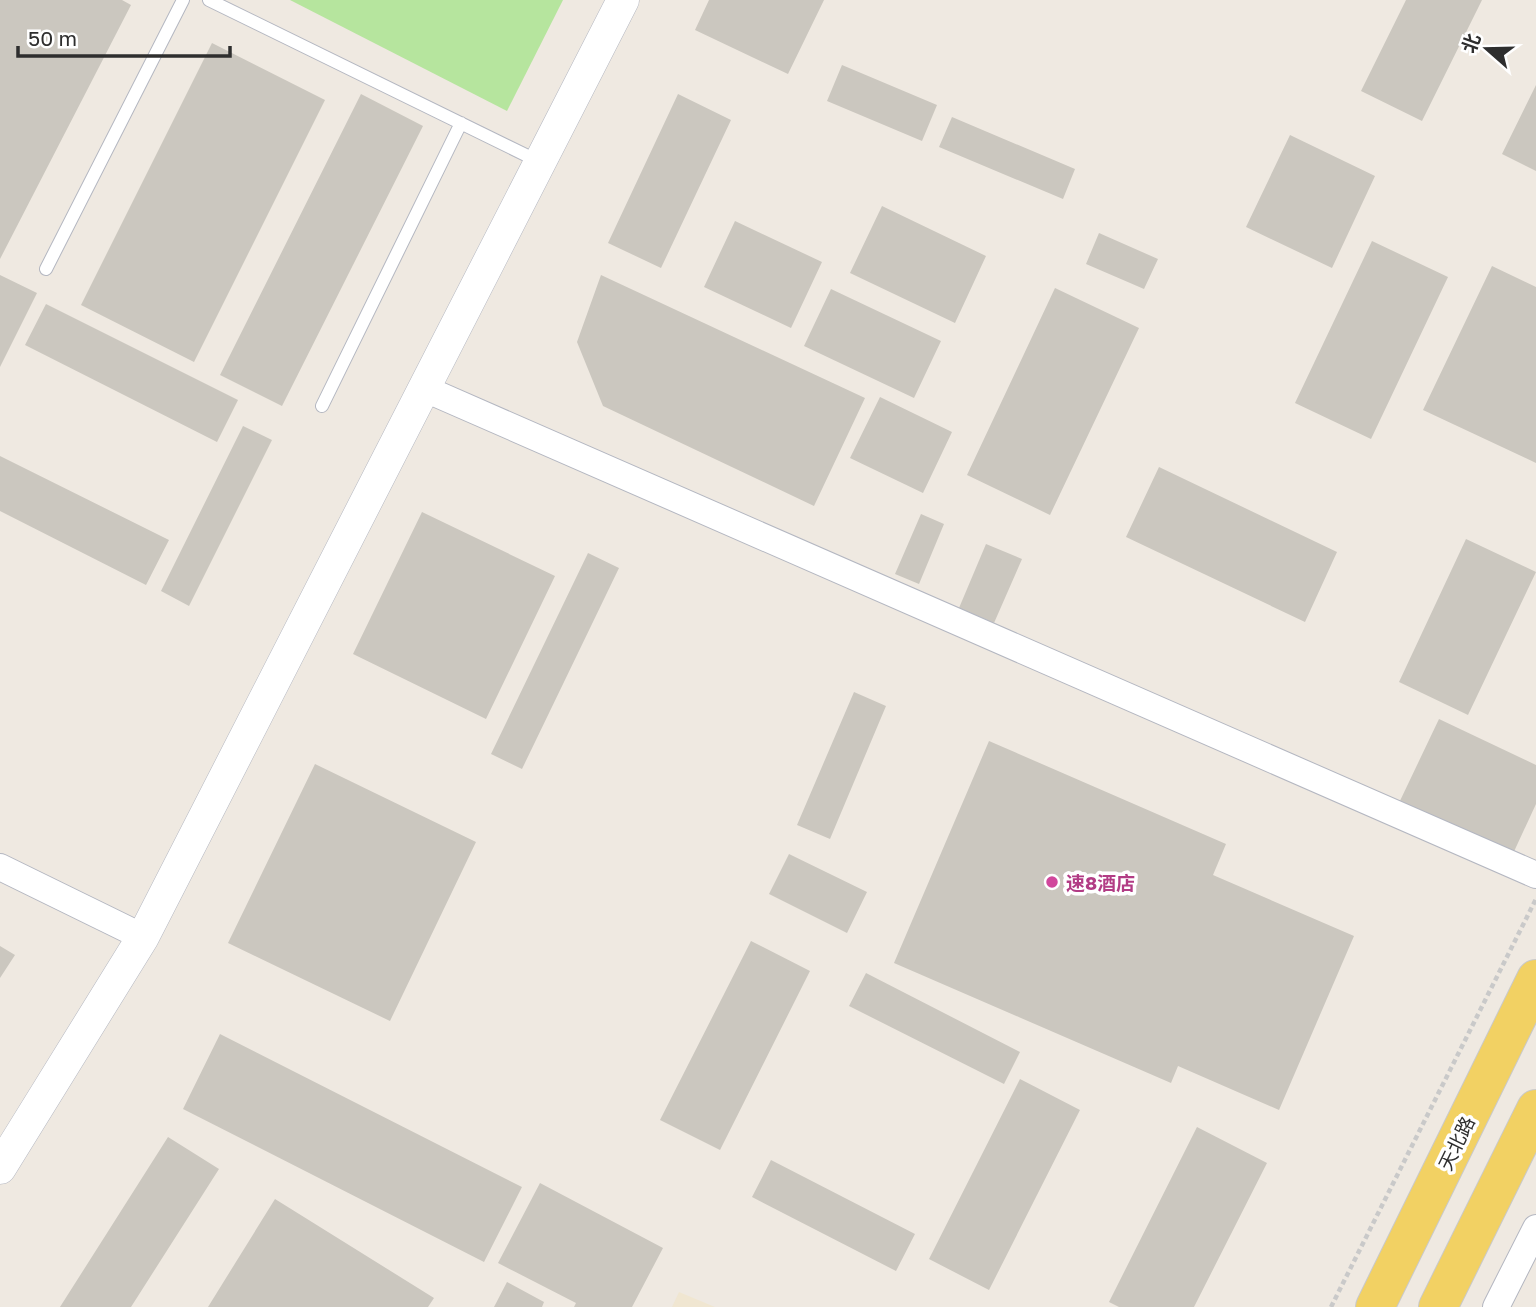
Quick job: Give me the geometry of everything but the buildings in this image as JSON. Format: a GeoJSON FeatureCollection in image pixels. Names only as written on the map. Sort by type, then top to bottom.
{"type":"FeatureCollection","features":[{"type":"Feature","properties":{"kind":"main road","name":"天北路"},"geometry":{"type":"LineString","coordinates":[[1375,1307],[1536,979]]}},
{"type":"Feature","properties":{"kind":"main road"},"geometry":{"type":"LineString","coordinates":[[1438,1307],[1536,1109]]}},
{"type":"Feature","properties":{"kind":"street"},"geometry":{"type":"LineString","coordinates":[[0,1168],[144,937],[623,0]]}},
{"type":"Feature","properties":{"kind":"street"},"geometry":{"type":"LineString","coordinates":[[423,388],[1536,875]]}},
{"type":"Feature","properties":{"kind":"street"},"geometry":{"type":"LineString","coordinates":[[0,867],[144,937]]}},
{"type":"Feature","properties":{"kind":"street"},"geometry":{"type":"LineString","coordinates":[[1496,1307],[1536,1228]]}},
{"type":"Feature","properties":{"kind":"lane"},"geometry":{"type":"LineString","coordinates":[[46,269],[183,0]]}},
{"type":"Feature","properties":{"kind":"lane"},"geometry":{"type":"LineString","coordinates":[[209,0],[540,163]]}},
{"type":"Feature","properties":{"kind":"lane"},"geometry":{"type":"LineString","coordinates":[[322,406],[461,123]]}},
{"type":"Feature","properties":{"kind":"path"},"geometry":{"type":"LineString","coordinates":[[1331,1307],[1536,899]]}},
{"type":"Feature","properties":{"kind":"shaded area"},"geometry":{"type":"Polygon","coordinates":[[[679,1292],[715,1307],[672,1307],[679,1292]]]}},
{"type":"Feature","properties":{"kind":"green space"},"geometry":{"type":"Polygon","coordinates":[[[290,0],[563,0],[507,111],[290,0]]]}},
{"type":"Feature","properties":{"kind":"place","name":"速8酒店"},"geometry":{"type":"Point","coordinates":[1052,882]}}]}
